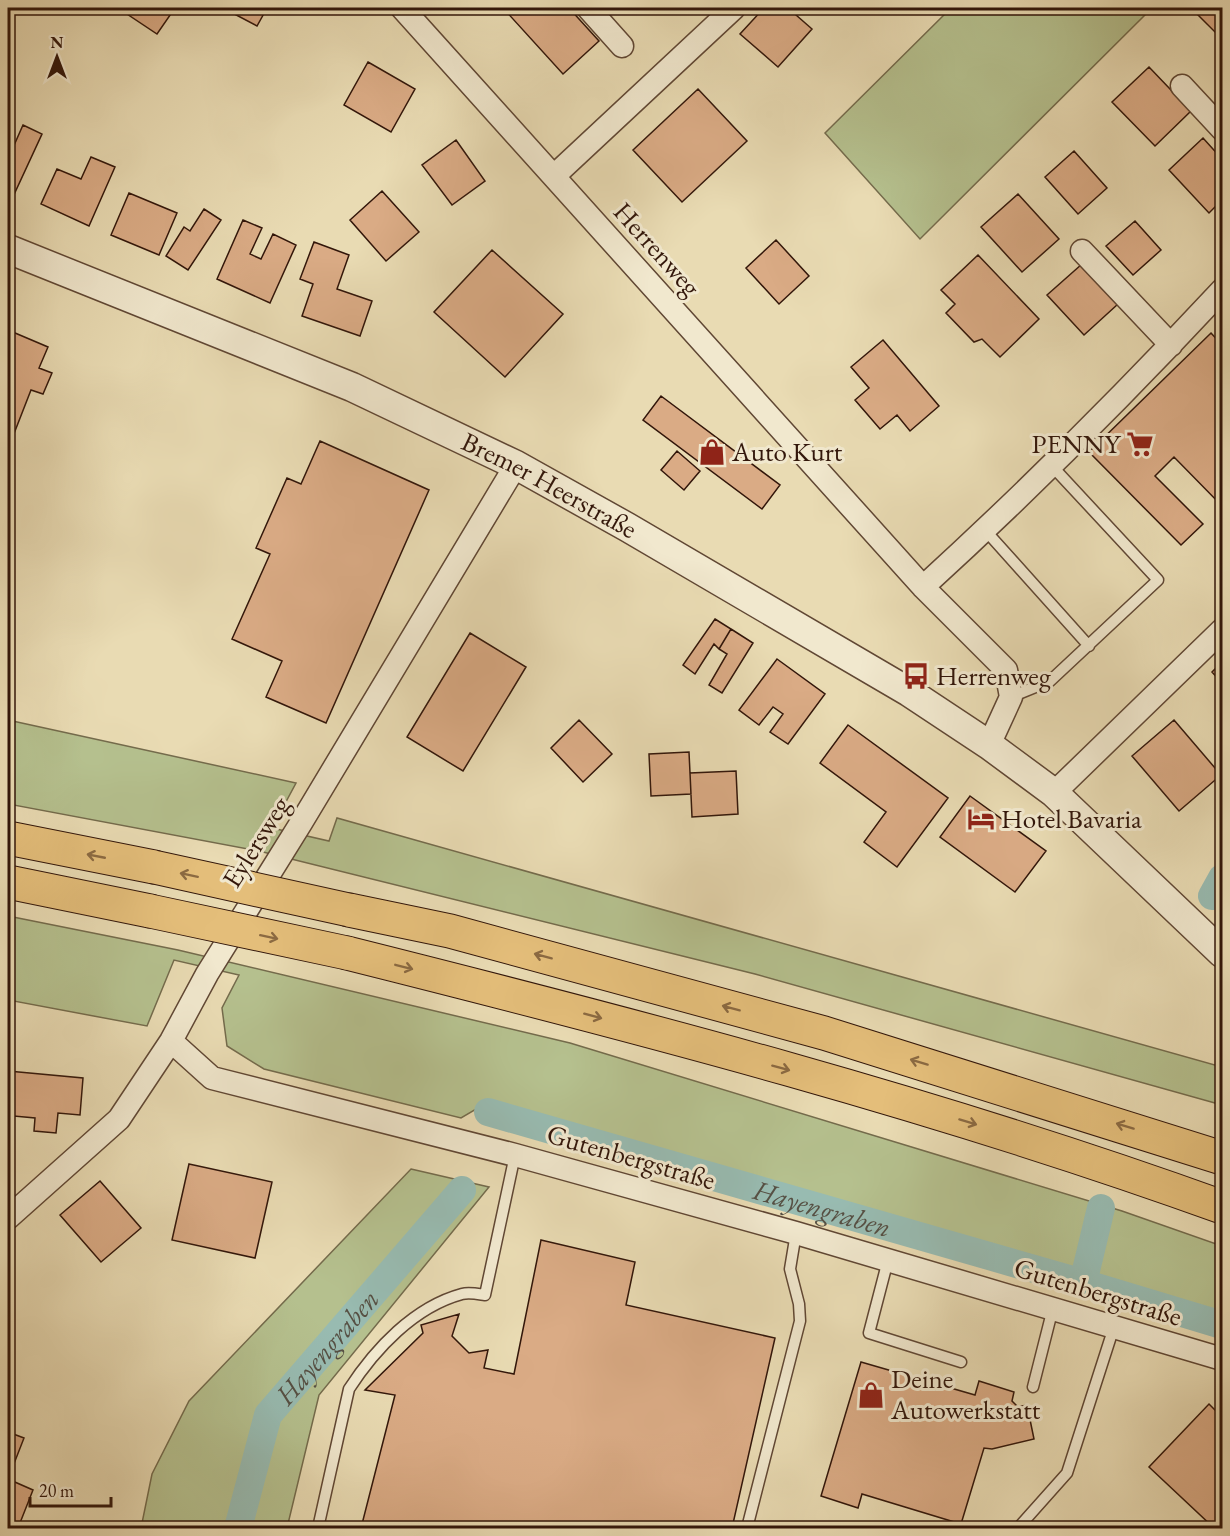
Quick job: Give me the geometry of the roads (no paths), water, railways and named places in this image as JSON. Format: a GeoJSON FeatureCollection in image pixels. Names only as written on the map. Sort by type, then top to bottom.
{"type":"FeatureCollection","features":[{"type":"Feature","properties":{"kind":"highway"},"geometry":{"type":"LineString","coordinates":[[8,838],[450,931],[824,1033],[1222,1158]]}},
{"type":"Feature","properties":{"kind":"highway"},"geometry":{"type":"LineString","coordinates":[[8,882],[347,953],[588,1015],[957,1118],[1100,1162],[1222,1207]]}},
{"type":"Feature","properties":{"kind":"street","name":"Herrenweg"},"geometry":{"type":"LineString","coordinates":[[402,8],[923,587],[1006,670],[1011,697]]}},
{"type":"Feature","properties":{"kind":"street"},"geometry":{"type":"LineString","coordinates":[[588,8],[622,46]]}},
{"type":"Feature","properties":{"kind":"street"},"geometry":{"type":"LineString","coordinates":[[554,176],[735,8]]}},
{"type":"Feature","properties":{"kind":"street"},"geometry":{"type":"LineString","coordinates":[[1182,86],[1222,129]]}},
{"type":"Feature","properties":{"kind":"street","name":"Bremer Heerstraße"},"geometry":{"type":"LineString","coordinates":[[8,249],[352,387],[516,465],[909,692],[989,745],[1054,793],[1222,953]]}},
{"type":"Feature","properties":{"kind":"street"},"geometry":{"type":"LineString","coordinates":[[1082,251],[1171,345]]}},
{"type":"Feature","properties":{"kind":"street"},"geometry":{"type":"LineString","coordinates":[[923,587],[1052,466],[1222,290]]}},
{"type":"Feature","properties":{"kind":"street","name":"Eylersweg"},"geometry":{"type":"LineString","coordinates":[[8,1218],[119,1119],[171,1041],[207,974],[301,823],[516,465]]}},
{"type":"Feature","properties":{"kind":"street"},"geometry":{"type":"LineString","coordinates":[[1054,793],[1222,630]]}},
{"type":"Feature","properties":{"kind":"street"},"geometry":{"type":"LineString","coordinates":[[989,745],[1011,697]]}},
{"type":"Feature","properties":{"kind":"street","name":"Gutenbergstraße"},"geometry":{"type":"LineString","coordinates":[[171,1041],[212,1078],[515,1155],[796,1233],[1222,1359]]}},
{"type":"Feature","properties":{"kind":"lane"},"geometry":{"type":"LineString","coordinates":[[1011,697],[1050,681],[1158,580],[1052,466]]}},
{"type":"Feature","properties":{"kind":"lane"},"geometry":{"type":"LineString","coordinates":[[985,530],[1089,646]]}},
{"type":"Feature","properties":{"kind":"lane"},"geometry":{"type":"LineString","coordinates":[[318,1528],[349,1389],[358,1374],[381,1345],[429,1308],[464,1293],[485,1295],[515,1155]]}},
{"type":"Feature","properties":{"kind":"lane"},"geometry":{"type":"LineString","coordinates":[[747,1528],[800,1321],[799,1304],[790,1269],[796,1233]]}},
{"type":"Feature","properties":{"kind":"lane"},"geometry":{"type":"LineString","coordinates":[[888,1260],[869,1333],[961,1362]]}},
{"type":"Feature","properties":{"kind":"lane"},"geometry":{"type":"LineString","coordinates":[[1033,1387],[1053,1308]]}},
{"type":"Feature","properties":{"kind":"lane"},"geometry":{"type":"LineString","coordinates":[[1018,1528],[1067,1473],[1114,1327]]}},
{"type":"Feature","properties":{"kind":"waterway","name":"Hayengraben"},"geometry":{"type":"LineString","coordinates":[[1212,896],[1222,878]]}},
{"type":"Feature","properties":{"kind":"waterway","name":"Hayengraben"},"geometry":{"type":"LineString","coordinates":[[488,1112],[1083,1283],[1101,1208]]}},
{"type":"Feature","properties":{"kind":"waterway","name":"Hayengraben"},"geometry":{"type":"LineString","coordinates":[[238,1528],[268,1415],[462,1190]]}},
{"type":"Feature","properties":{"kind":"waterway"},"geometry":{"type":"LineString","coordinates":[[1083,1283],[1222,1325]]}},
{"type":"Feature","properties":{"kind":"place","name":"PENNY"},"geometry":{"type":"Point","coordinates":[1140,444]}},
{"type":"Feature","properties":{"kind":"place","name":"Auto Kurt"},"geometry":{"type":"Point","coordinates":[712,452]}},
{"type":"Feature","properties":{"kind":"place","name":"Herrenweg"},"geometry":{"type":"Point","coordinates":[916,676]}},
{"type":"Feature","properties":{"kind":"place","name":"Hotel Bavaria"},"geometry":{"type":"Point","coordinates":[981,819]}},
{"type":"Feature","properties":{"kind":"place","name":"Deine Autowerkstatt"},"geometry":{"type":"Point","coordinates":[871,1395]}}]}
